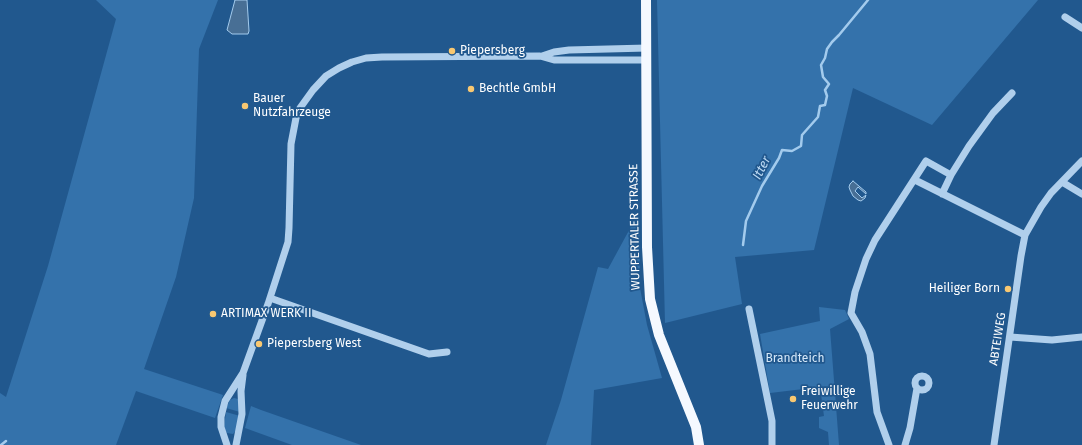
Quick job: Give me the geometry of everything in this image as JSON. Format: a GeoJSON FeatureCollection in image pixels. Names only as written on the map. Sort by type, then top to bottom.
{"type":"FeatureCollection","features":[{"type":"Feature","properties":{"kind":"main road","name":"WUPPERTALER STRASSE"},"geometry":{"type":"LineString","coordinates":[[646,0],[647,247],[650,299],[659,336],[696,427],[699,445]]}},
{"type":"Feature","properties":{"kind":"street"},"geometry":{"type":"LineString","coordinates":[[1065,16],[1082,28]]}},
{"type":"Feature","properties":{"kind":"street"},"geometry":{"type":"LineString","coordinates":[[227,445],[221,427],[221,417],[225,401],[243,373],[288,242],[291,144],[296,118],[300,108],[313,90],[326,76],[352,62],[366,58],[540,56],[569,50],[647,48]]}},
{"type":"Feature","properties":{"kind":"street"},"geometry":{"type":"LineString","coordinates":[[540,56],[554,60],[647,60]]}},
{"type":"Feature","properties":{"kind":"street"},"geometry":{"type":"LineString","coordinates":[[942,194],[951,175],[969,146],[993,113],[1012,93]]}},
{"type":"Feature","properties":{"kind":"street","name":"ABTEIWEG"},"geometry":{"type":"LineString","coordinates":[[994,445],[1025,235],[1041,207],[1082,161]]}},
{"type":"Feature","properties":{"kind":"street"},"geometry":{"type":"LineString","coordinates":[[889,445],[877,412],[870,354],[862,332],[851,313],[855,292],[860,273],[875,240],[926,162],[951,175]]}},
{"type":"Feature","properties":{"kind":"street"},"geometry":{"type":"LineString","coordinates":[[915,180],[1025,235]]}},
{"type":"Feature","properties":{"kind":"street"},"geometry":{"type":"LineString","coordinates":[[1062,182],[1082,194]]}},
{"type":"Feature","properties":{"kind":"street"},"geometry":{"type":"LineString","coordinates":[[270,298],[429,354],[447,352]]}},
{"type":"Feature","properties":{"kind":"street"},"geometry":{"type":"LineString","coordinates":[[749,309],[772,421],[772,445]]}},
{"type":"Feature","properties":{"kind":"street"},"geometry":{"type":"LineString","coordinates":[[1010,337],[1052,340],[1082,337]]}},
{"type":"Feature","properties":{"kind":"street"},"geometry":{"type":"LineString","coordinates":[[236,445],[242,414],[243,373]]}},
{"type":"Feature","properties":{"kind":"street"},"geometry":{"type":"LineString","coordinates":[[905,445],[910,428],[917,388]]}},
{"type":"Feature","properties":{"kind":"green space"},"geometry":{"type":"Polygon","coordinates":[[[96,0],[218,0],[199,49],[194,198],[176,277],[144,369],[223,395],[215,418],[136,391],[116,445],[0,445],[0,393],[6,397],[48,266],[116,19],[96,0]]]}},
{"type":"Feature","properties":{"kind":"green space"},"geometry":{"type":"Polygon","coordinates":[[[657,0],[1038,0],[932,125],[853,88],[814,250],[735,257],[742,304],[665,323],[657,0]]]}},
{"type":"Feature","properties":{"kind":"green space"},"geometry":{"type":"Polygon","coordinates":[[[639,212],[640,288],[647,325],[662,378],[594,390],[591,445],[546,445],[561,400],[598,267],[608,269],[639,212]]]}},
{"type":"Feature","properties":{"kind":"green space","name":"Brandteich"},"geometry":{"type":"Polygon","coordinates":[[[819,307],[845,310],[849,319],[830,329],[839,445],[829,445],[828,432],[819,428],[819,417],[824,416],[820,387],[770,393],[760,334],[820,321],[819,307]]]}},
{"type":"Feature","properties":{"kind":"green space"},"geometry":{"type":"Polygon","coordinates":[[[234,398],[240,401],[240,412],[226,408],[230,400],[234,398]]]}},
{"type":"Feature","properties":{"kind":"green space"},"geometry":{"type":"Polygon","coordinates":[[[251,406],[361,445],[292,445],[245,428],[251,406]]]}},
{"type":"Feature","properties":{"kind":"green space"},"geometry":{"type":"Polygon","coordinates":[[[226,412],[240,416],[237,429],[233,434],[225,431],[224,427],[226,412]]]}},
{"type":"Feature","properties":{"kind":"shaded area"},"geometry":{"type":"Polygon","coordinates":[[[235,0],[247,0],[248,34],[232,34],[227,30],[235,0]]]}},
{"type":"Feature","properties":{"kind":"shaded area"},"geometry":{"type":"Polygon","coordinates":[[[853,181],[866,192],[866,194],[858,187],[855,191],[862,198],[866,195],[861,201],[853,196],[850,190],[850,184],[853,181]]]}},
{"type":"Feature","properties":{"kind":"waterway","name":"Itter"},"geometry":{"type":"LineString","coordinates":[[743,245],[746,221],[762,186],[779,158],[782,150],[792,151],[801,146],[802,135],[818,117],[820,106],[825,105],[827,96],[825,90],[829,84],[823,77],[821,65],[825,58],[827,49],[868,0]]}},
{"type":"Feature","properties":{"kind":"waterway"},"geometry":{"type":"LineString","coordinates":[[1,445],[6,441]]}},
{"type":"Feature","properties":{"kind":"place","name":"Piepersberg"},"geometry":{"type":"Point","coordinates":[452,51]}},
{"type":"Feature","properties":{"kind":"place","name":"Bechtle GmbH"},"geometry":{"type":"Point","coordinates":[471,89]}},
{"type":"Feature","properties":{"kind":"place","name":"Bauer Nutzfahrzeuge"},"geometry":{"type":"Point","coordinates":[245,106]}},
{"type":"Feature","properties":{"kind":"place","name":"Heiliger Born"},"geometry":{"type":"Point","coordinates":[1008,289]}},
{"type":"Feature","properties":{"kind":"place","name":"ARTIMAX WERK II"},"geometry":{"type":"Point","coordinates":[213,314]}},
{"type":"Feature","properties":{"kind":"place","name":"Piepersberg West"},"geometry":{"type":"Point","coordinates":[259,344]}},
{"type":"Feature","properties":{"kind":"place","name":"Freiwillige Feuerwehr"},"geometry":{"type":"Point","coordinates":[793,399]}}]}
